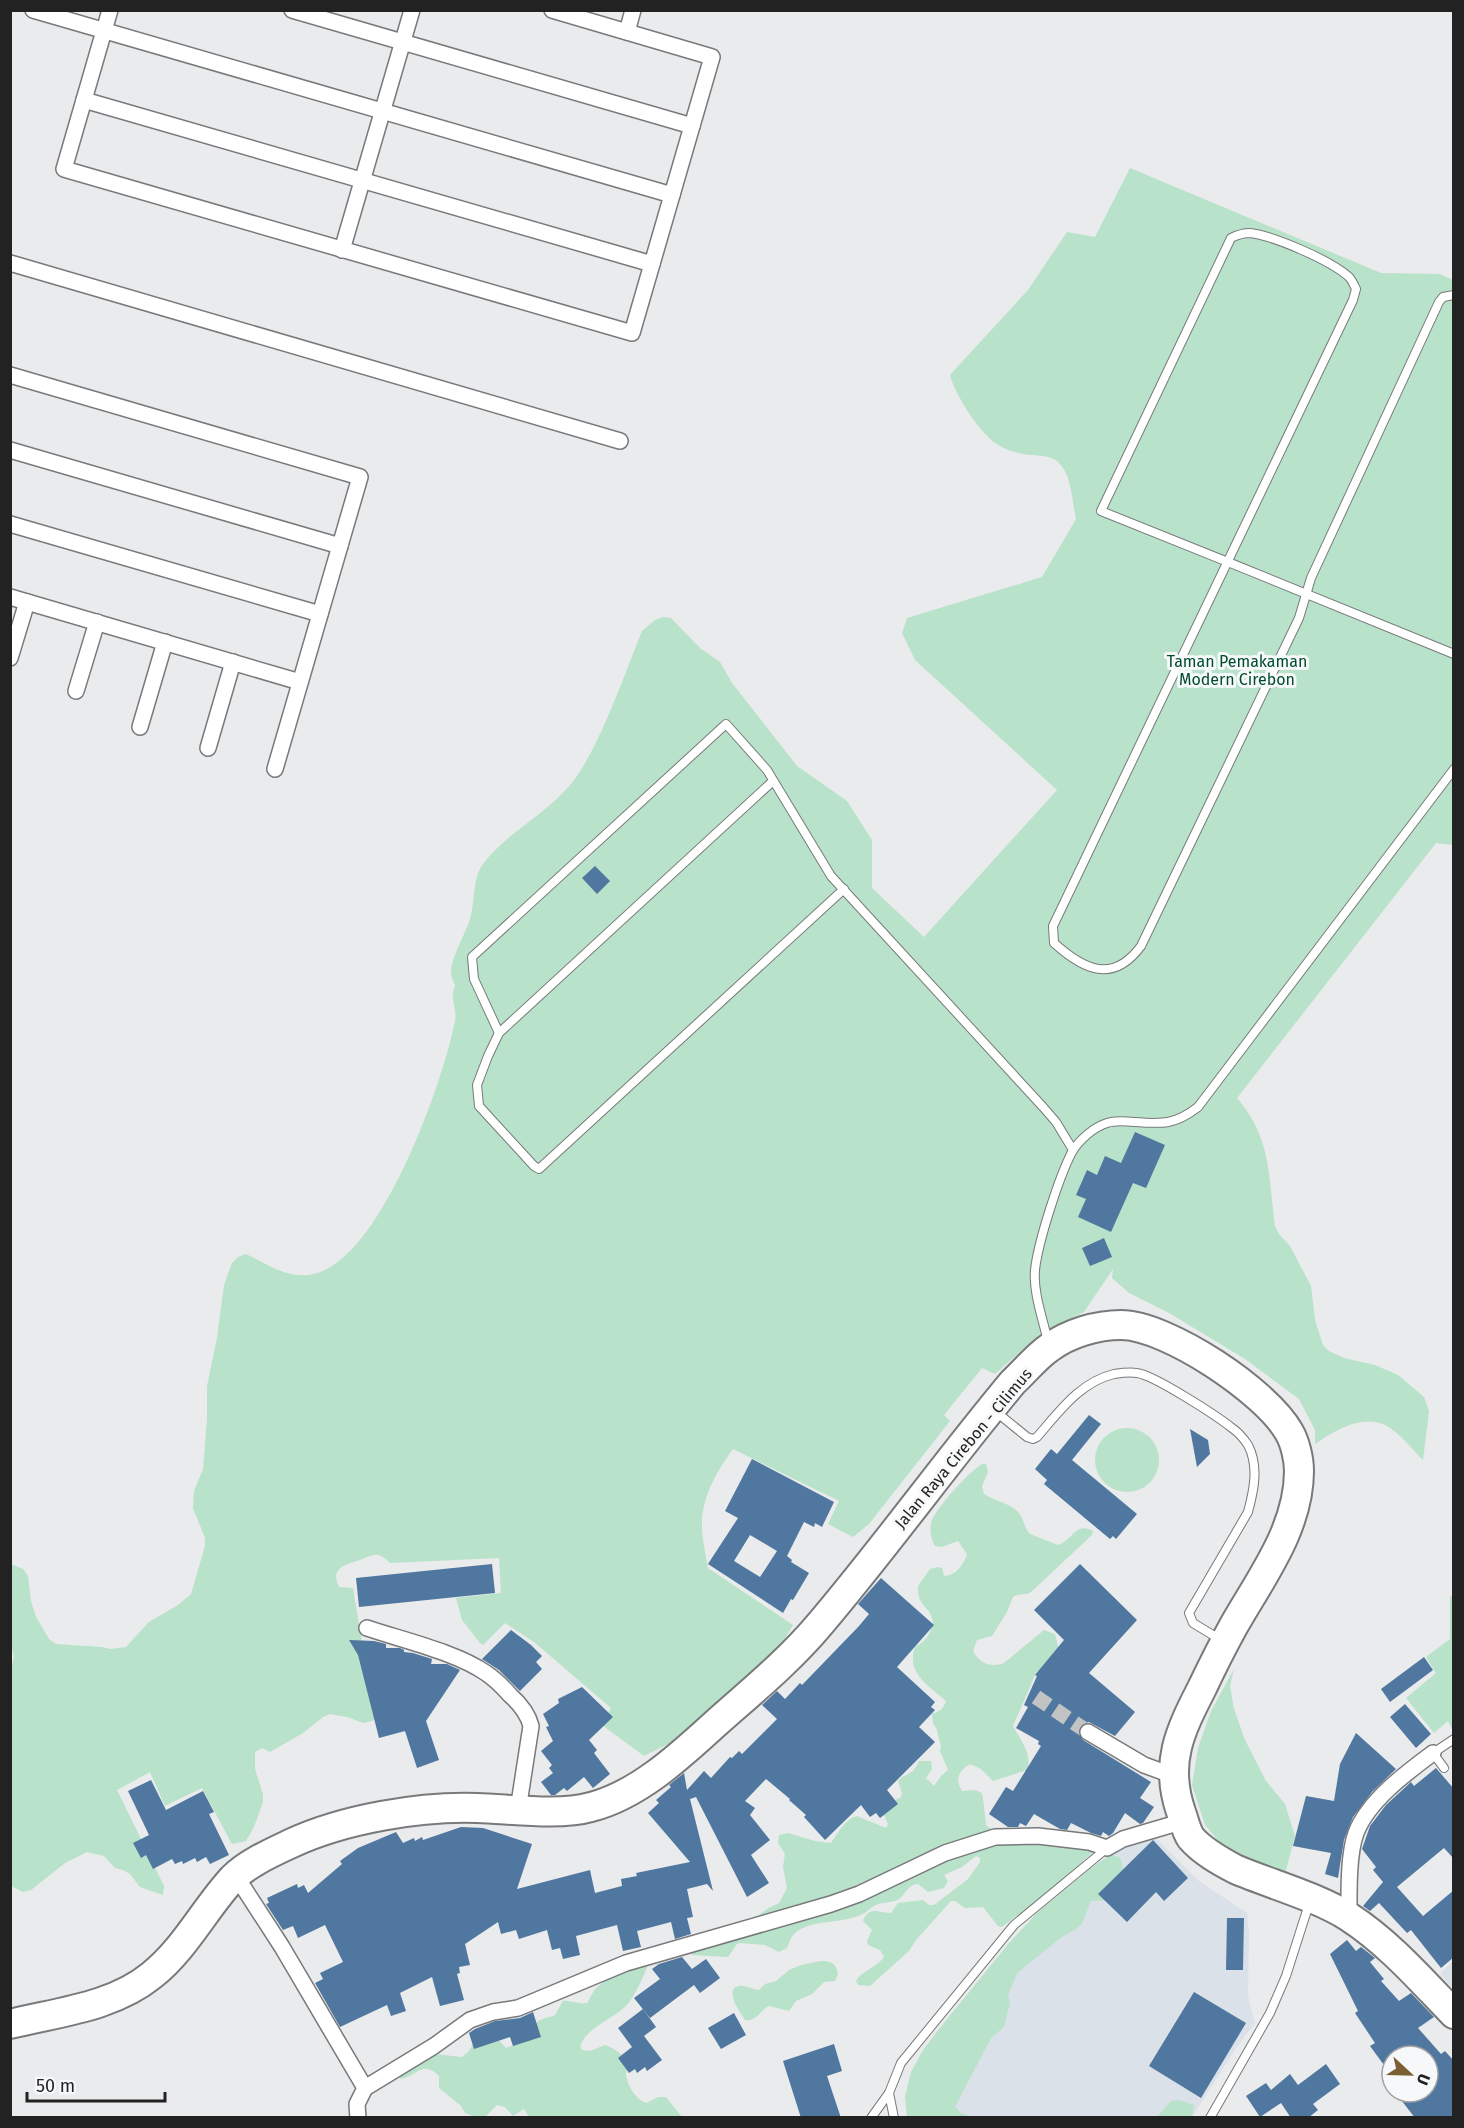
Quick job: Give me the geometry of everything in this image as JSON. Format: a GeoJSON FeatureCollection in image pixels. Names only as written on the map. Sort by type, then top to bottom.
{"type":"FeatureCollection","features":[{"type":"Feature","properties":{"kind":"highway","name":"Jalan Raya Cirebon - Cilimus"},"geometry":{"type":"LineString","coordinates":[[10,2024],[108,2001],[153,1975],[236,1876],[259,1860],[296,1841],[356,1822],[418,1810],[445,1808],[587,1809],[634,1788],[662,1769],[783,1664],[819,1625],[1013,1382],[1050,1347],[1086,1330],[1122,1325],[1146,1329],[1188,1348],[1252,1390],[1278,1416],[1290,1433],[1299,1468],[1298,1494],[1282,1539],[1224,1643],[1178,1738],[1174,1776],[1178,1802],[1190,1837],[1222,1862],[1235,1869],[1311,1899],[1349,1917],[1389,1948],[1448,2005]]}},
{"type":"Feature","properties":{"kind":"street"},"geometry":{"type":"LineString","coordinates":[[33,10],[672,195]]}},
{"type":"Feature","properties":{"kind":"street"},"geometry":{"type":"LineString","coordinates":[[110,10],[64,169],[632,333],[712,57],[557,11]]}},
{"type":"Feature","properties":{"kind":"street"},"geometry":{"type":"LineString","coordinates":[[292,10],[692,126]]}},
{"type":"Feature","properties":{"kind":"street"},"geometry":{"type":"LineString","coordinates":[[342,250],[412,10]]}},
{"type":"Feature","properties":{"kind":"street"},"geometry":{"type":"LineString","coordinates":[[627,32],[633,10]]}},
{"type":"Feature","properties":{"kind":"street"},"geometry":{"type":"LineString","coordinates":[[84,100],[652,264]]}},
{"type":"Feature","properties":{"kind":"street"},"geometry":{"type":"LineString","coordinates":[[10,263],[620,441]]}},
{"type":"Feature","properties":{"kind":"street"},"geometry":{"type":"LineString","coordinates":[[10,375],[360,477],[274,769]]}},
{"type":"Feature","properties":{"kind":"street"},"geometry":{"type":"LineString","coordinates":[[10,450],[340,546]]}},
{"type":"Feature","properties":{"kind":"street"},"geometry":{"type":"LineString","coordinates":[[10,524],[320,615]]}},
{"type":"Feature","properties":{"kind":"street"},"geometry":{"type":"LineString","coordinates":[[10,597],[300,682]]}},
{"type":"Feature","properties":{"kind":"street"},"geometry":{"type":"LineString","coordinates":[[10,658],[27,602]]}},
{"type":"Feature","properties":{"kind":"street"},"geometry":{"type":"LineString","coordinates":[[76,691],[96,622]]}},
{"type":"Feature","properties":{"kind":"street"},"geometry":{"type":"LineString","coordinates":[[140,726],[165,642]]}},
{"type":"Feature","properties":{"kind":"street"},"geometry":{"type":"LineString","coordinates":[[208,748],[233,662]]}},
{"type":"Feature","properties":{"kind":"street"},"geometry":{"type":"LineString","coordinates":[[367,1628],[465,1662],[485,1672],[517,1701],[529,1718],[531,1726],[518,1810]]}},
{"type":"Feature","properties":{"kind":"street"},"geometry":{"type":"LineString","coordinates":[[1088,1732],[1144,1765],[1174,1776]]}},
{"type":"Feature","properties":{"kind":"street"},"geometry":{"type":"LineString","coordinates":[[1349,1917],[1352,1853],[1355,1835],[1362,1821],[1373,1805],[1398,1781],[1433,1753]]}},
{"type":"Feature","properties":{"kind":"street"},"geometry":{"type":"LineString","coordinates":[[358,2118],[357,2104],[365,2088],[434,2046],[470,2020],[493,2012],[518,2008],[626,1963],[831,1904],[859,1894],[945,1853],[995,1837],[1038,1836],[1089,1842],[1107,1848],[1123,1839],[1184,1821]]}},
{"type":"Feature","properties":{"kind":"street"},"geometry":{"type":"LineString","coordinates":[[236,1876],[282,1947],[365,2088]]}},
{"type":"Feature","properties":{"kind":"lane"},"geometry":{"type":"LineString","coordinates":[[1454,295],[1443,297],[1439,302],[1311,578],[1307,594],[1299,618],[1141,946],[1131,960],[1120,966],[1104,970],[1083,965],[1054,943],[1053,926],[1229,562],[1353,300],[1356,289],[1351,279],[1340,271],[1289,244],[1249,233],[1232,238],[1101,510],[1229,562],[1307,594],[1454,654]]}},
{"type":"Feature","properties":{"kind":"lane"},"geometry":{"type":"LineString","coordinates":[[500,1033],[474,979],[472,957],[726,724],[773,780],[831,876],[1043,1107],[1056,1122],[1073,1150]]}},
{"type":"Feature","properties":{"kind":"lane"},"geometry":{"type":"LineString","coordinates":[[1050,1347],[1036,1290],[1035,1270],[1051,1209],[1073,1150],[1091,1131],[1107,1123],[1123,1121],[1172,1123],[1185,1118],[1198,1107],[1454,769]]}},
{"type":"Feature","properties":{"kind":"lane"},"geometry":{"type":"LineString","coordinates":[[773,780],[500,1033],[477,1085],[479,1106],[539,1169],[844,889]]}},
{"type":"Feature","properties":{"kind":"lane"},"geometry":{"type":"LineString","coordinates":[[991,1408],[1027,1437],[1033,1439],[1081,1390],[1109,1376],[1138,1373],[1154,1379],[1233,1428],[1247,1443],[1253,1458],[1255,1476],[1252,1496],[1248,1512],[1189,1613],[1193,1623],[1224,1643]]}},
{"type":"Feature","properties":{"kind":"lane"},"geometry":{"type":"LineString","coordinates":[[1444,1768],[1433,1753],[1454,1739]]}},
{"type":"Feature","properties":{"kind":"lane"},"geometry":{"type":"LineString","coordinates":[[871,2118],[889,2093],[901,2063],[999,1941],[1014,1925],[1107,1848]]}},
{"type":"Feature","properties":{"kind":"lane"},"geometry":{"type":"LineString","coordinates":[[1210,2118],[1270,2013],[1286,1976],[1311,1899]]}},
{"type":"Feature","properties":{"kind":"lane"},"geometry":{"type":"LineString","coordinates":[[889,2093],[894,2118]]}},
{"type":"Feature","properties":{"kind":"shaded area"},"geometry":{"type":"Polygon","coordinates":[[[1155,1837],[1199,1881],[1247,1913],[1248,1996],[1255,2023],[1236,2048],[1192,2117],[915,2117],[1064,1897],[1127,1843],[1155,1837]]]}},
{"type":"Feature","properties":{"kind":"shaded area"},"geometry":{"type":"Polygon","coordinates":[[[1453,1961],[1453,1988],[1440,1974],[1453,1961]]]}},
{"type":"Feature","properties":{"kind":"green space","name":"Taman Pemakaman Modern Cirebon"},"geometry":{"type":"Polygon","coordinates":[[[1130,168],[1381,273],[1440,274],[1453,280],[1453,845],[1436,843],[1237,1098],[1257,1128],[1263,1143],[1275,1226],[1290,1246],[1311,1286],[1315,1320],[1323,1345],[1329,1351],[1344,1358],[1375,1365],[1398,1375],[1424,1397],[1429,1411],[1423,1460],[1395,1432],[1376,1422],[1348,1426],[1315,1444],[1315,1430],[1299,1399],[1245,1359],[1169,1313],[1129,1293],[1112,1278],[1113,1269],[1084,1312],[1040,1334],[995,1374],[982,1368],[944,1415],[950,1421],[869,1524],[853,1537],[828,1524],[839,1501],[733,1449],[721,1466],[704,1505],[702,1531],[708,1568],[793,1625],[767,1660],[684,1736],[644,1756],[602,1725],[611,1708],[534,1642],[505,1623],[483,1645],[480,1643],[462,1620],[456,1598],[501,1593],[499,1558],[390,1563],[381,1556],[374,1555],[340,1568],[336,1575],[339,1587],[353,1588],[375,1720],[363,1723],[330,1714],[270,1752],[262,1748],[255,1752],[255,1769],[263,1794],[263,1802],[246,1841],[232,1844],[202,1788],[165,1806],[150,1772],[117,1790],[164,1886],[163,1895],[140,1887],[130,1874],[115,1868],[104,1856],[87,1852],[65,1863],[31,1890],[23,1892],[11,1886],[10,1673],[14,1657],[10,1640],[11,1564],[23,1569],[28,1576],[31,1601],[36,1617],[49,1639],[56,1644],[110,1649],[126,1647],[149,1622],[178,1605],[191,1594],[205,1546],[205,1538],[193,1508],[194,1491],[203,1469],[207,1386],[217,1338],[224,1285],[232,1263],[238,1257],[246,1254],[287,1273],[314,1274],[339,1261],[363,1237],[385,1203],[405,1165],[437,1084],[456,1017],[452,967],[470,918],[479,870],[495,851],[549,806],[574,781],[601,733],[642,631],[655,620],[663,617],[671,618],[700,648],[720,662],[732,683],[797,766],[847,801],[872,840],[872,888],[924,937],[1057,790],[915,660],[902,633],[907,618],[1042,577],[1076,519],[1069,481],[1063,467],[1055,459],[1011,451],[993,441],[970,414],[957,393],[950,375],[1028,290],[1067,232],[1095,237],[1130,168]]]}},
{"type":"Feature","properties":{"kind":"green space"},"geometry":{"type":"Polygon","coordinates":[[[1121,1428],[1133,1428],[1150,1437],[1157,1448],[1159,1460],[1157,1472],[1150,1483],[1133,1492],[1121,1492],[1109,1487],[1100,1478],[1095,1466],[1095,1454],[1100,1442],[1109,1433],[1121,1428]]]}},
{"type":"Feature","properties":{"kind":"green space"},"geometry":{"type":"Polygon","coordinates":[[[982,1464],[986,1464],[988,1472],[982,1486],[984,1494],[1016,1510],[1030,1534],[1058,1545],[1078,1530],[1093,1531],[1092,1535],[1031,1592],[1013,1597],[1007,1612],[992,1636],[977,1640],[973,1651],[982,1662],[990,1665],[1004,1663],[1044,1630],[1055,1634],[1060,1654],[1036,1673],[1013,1726],[1027,1753],[1027,1770],[993,1781],[981,1769],[970,1764],[960,1773],[959,1783],[962,1791],[975,1790],[982,1793],[986,1824],[990,1828],[998,1830],[1030,1828],[1048,1831],[1093,1848],[1093,1852],[1051,1889],[1002,1927],[998,1926],[983,1907],[965,1908],[951,1901],[909,1951],[870,1986],[858,1985],[856,1981],[884,1957],[880,1950],[868,1945],[867,1941],[872,1930],[863,1921],[865,1916],[871,1911],[891,1913],[898,1903],[923,1900],[929,1905],[934,1905],[968,1879],[980,1862],[980,1858],[976,1856],[962,1867],[944,1875],[948,1881],[944,1888],[928,1892],[918,1884],[914,1885],[897,1900],[880,1903],[863,1914],[803,1928],[793,1935],[787,1948],[779,1952],[765,1945],[741,1943],[737,1944],[728,1957],[692,1955],[691,1951],[740,1929],[779,1903],[787,1888],[783,1867],[785,1854],[778,1843],[779,1835],[788,1833],[831,1843],[845,1823],[857,1816],[886,1828],[888,1824],[883,1813],[893,1801],[901,1797],[898,1781],[912,1772],[919,1761],[931,1761],[932,1769],[926,1778],[934,1786],[948,1770],[940,1751],[941,1747],[932,1714],[938,1712],[946,1701],[920,1678],[914,1664],[915,1647],[927,1638],[933,1623],[930,1613],[920,1600],[918,1586],[930,1569],[942,1568],[944,1576],[948,1576],[959,1569],[964,1562],[967,1554],[958,1541],[942,1547],[935,1546],[931,1536],[931,1525],[933,1518],[948,1497],[982,1464]]]}},
{"type":"Feature","properties":{"kind":"green space"},"geometry":{"type":"Polygon","coordinates":[[[1450,1595],[1454,1599],[1453,1731],[1448,1721],[1434,1733],[1406,1698],[1436,1673],[1426,1657],[1450,1639],[1450,1595]]]}},
{"type":"Feature","properties":{"kind":"green space"},"geometry":{"type":"Polygon","coordinates":[[[1234,1669],[1230,1686],[1234,1709],[1245,1740],[1266,1781],[1285,1804],[1295,1836],[1285,1874],[1246,1858],[1221,1844],[1205,1825],[1192,1785],[1198,1748],[1211,1711],[1234,1669]]]}},
{"type":"Feature","properties":{"kind":"green space"},"geometry":{"type":"Polygon","coordinates":[[[1111,1854],[1120,1858],[1122,1875],[1107,1900],[1091,1901],[1082,1924],[1017,1973],[1008,1995],[1010,2003],[1004,2027],[991,2038],[955,2107],[961,2113],[971,2117],[907,2117],[905,2097],[911,2072],[923,2050],[939,2029],[1009,1943],[1038,1912],[1111,1854]]]}},
{"type":"Feature","properties":{"kind":"green space"},"geometry":{"type":"Polygon","coordinates":[[[649,1961],[639,1985],[626,2006],[589,2033],[580,2046],[582,2050],[590,2051],[605,2045],[616,2050],[626,2061],[628,2082],[639,2099],[647,2103],[658,2097],[666,2097],[682,2117],[529,2117],[524,2109],[513,2116],[505,2107],[497,2105],[485,2117],[473,2116],[465,2113],[461,2106],[439,2088],[439,2076],[433,2071],[420,2070],[401,2079],[398,2075],[434,2054],[462,2057],[475,2041],[498,2039],[506,2048],[511,2046],[523,2038],[538,2021],[555,2015],[563,2001],[587,2003],[595,1989],[607,1979],[649,1961]]]}},
{"type":"Feature","properties":{"kind":"green space"},"geometry":{"type":"Polygon","coordinates":[[[821,1961],[834,1965],[838,1974],[835,1981],[824,1982],[812,1994],[796,2001],[789,2011],[769,2006],[755,2018],[749,2020],[745,2020],[740,2013],[734,2002],[735,1988],[741,1986],[759,1990],[765,1984],[776,1981],[789,1970],[821,1961]]]}},
{"type":"Feature","properties":{"kind":"green space"},"geometry":{"type":"Polygon","coordinates":[[[1179,2100],[1194,2105],[1192,2117],[1157,2117],[1171,2101],[1179,2100]]]}},
{"type":"Feature","properties":{"kind":"building"},"geometry":{"type":"Polygon","coordinates":[[[595,866],[610,881],[597,894],[582,878],[595,866]]]}},
{"type":"Feature","properties":{"kind":"building"},"geometry":{"type":"Polygon","coordinates":[[[1135,1132],[1165,1145],[1146,1188],[1133,1183],[1111,1232],[1078,1217],[1086,1199],[1076,1195],[1087,1170],[1097,1175],[1105,1156],[1121,1163],[1135,1132]]]}},
{"type":"Feature","properties":{"kind":"building"},"geometry":{"type":"Polygon","coordinates":[[[1104,1238],[1112,1257],[1090,1266],[1082,1248],[1104,1238]]]}},
{"type":"Feature","properties":{"kind":"building"},"geometry":{"type":"Polygon","coordinates":[[[1089,1415],[1101,1424],[1072,1460],[1137,1514],[1116,1539],[1113,1536],[1110,1539],[1044,1484],[1047,1480],[1035,1469],[1051,1449],[1057,1454],[1089,1415]]]}},
{"type":"Feature","properties":{"kind":"building"},"geometry":{"type":"Polygon","coordinates":[[[1190,1429],[1208,1440],[1210,1454],[1197,1467],[1190,1429]]]}},
{"type":"Feature","properties":{"kind":"building"},"geometry":{"type":"Polygon","coordinates":[[[752,1459],[834,1502],[822,1527],[815,1523],[814,1527],[804,1522],[787,1556],[792,1560],[791,1562],[809,1573],[783,1613],[708,1564],[738,1518],[725,1511],[752,1459]],[[750,1535],[734,1561],[760,1577],[777,1551],[750,1535]]]}},
{"type":"Feature","properties":{"kind":"building"},"geometry":{"type":"Polygon","coordinates":[[[492,1564],[495,1593],[359,1607],[356,1578],[492,1564]]]}},
{"type":"Feature","properties":{"kind":"building"},"geometry":{"type":"Polygon","coordinates":[[[1080,1564],[1137,1620],[1089,1673],[1135,1712],[1115,1736],[1089,1722],[1083,1724],[1078,1731],[1083,1740],[1151,1782],[1140,1798],[1154,1807],[1143,1823],[1140,1824],[1125,1813],[1109,1836],[1103,1832],[1101,1836],[1091,1833],[1071,1823],[1067,1830],[1060,1829],[1034,1814],[1026,1826],[1020,1823],[1018,1827],[1008,1827],[989,1814],[1006,1787],[1013,1791],[1041,1746],[1038,1744],[1039,1741],[1016,1728],[1028,1707],[1024,1705],[1037,1676],[1035,1675],[1064,1640],[1034,1610],[1080,1564]]]}},
{"type":"Feature","properties":{"kind":"building"},"geometry":{"type":"Polygon","coordinates":[[[881,1578],[934,1625],[897,1667],[935,1702],[931,1707],[935,1710],[919,1727],[935,1742],[887,1790],[898,1804],[880,1818],[876,1813],[870,1817],[861,1805],[825,1840],[804,1817],[806,1815],[766,1779],[745,1801],[755,1808],[750,1815],[770,1840],[751,1855],[769,1883],[747,1897],[696,1797],[690,1799],[713,1891],[707,1884],[687,1889],[693,1917],[687,1918],[691,1934],[675,1939],[671,1922],[637,1931],[641,1947],[623,1951],[617,1925],[576,1936],[580,1955],[563,1959],[560,1948],[552,1950],[547,1930],[519,1939],[516,1930],[501,1934],[498,1922],[465,1944],[470,1965],[459,1967],[460,1973],[457,1974],[464,2000],[440,2006],[432,1977],[400,1993],[406,2011],[391,2016],[387,2005],[340,2027],[315,1983],[323,1979],[320,1973],[343,1962],[325,1925],[298,1938],[293,1926],[283,1930],[266,1904],[269,1903],[267,1898],[297,1884],[298,1888],[304,1885],[308,1893],[342,1864],[340,1861],[358,1848],[396,1832],[403,1843],[414,1838],[415,1841],[422,1837],[423,1840],[461,1827],[483,1828],[532,1844],[517,1889],[590,1870],[595,1893],[622,1886],[621,1879],[637,1876],[636,1873],[690,1862],[648,1813],[659,1803],[656,1800],[684,1773],[687,1790],[704,1771],[711,1778],[730,1757],[732,1758],[739,1751],[742,1754],[777,1719],[762,1705],[777,1691],[785,1699],[800,1683],[802,1685],[859,1626],[869,1614],[858,1604],[881,1578]]]}},
{"type":"Feature","properties":{"kind":"building"},"geometry":{"type":"Polygon","coordinates":[[[511,1630],[542,1656],[536,1662],[542,1669],[520,1691],[499,1670],[482,1659],[511,1630]]]}},
{"type":"Feature","properties":{"kind":"building"},"geometry":{"type":"Polygon","coordinates":[[[349,1640],[386,1644],[386,1648],[400,1648],[404,1652],[432,1659],[431,1664],[447,1664],[460,1670],[426,1721],[439,1760],[417,1768],[405,1731],[379,1738],[358,1655],[349,1640]]]}},
{"type":"Feature","properties":{"kind":"building"},"geometry":{"type":"Polygon","coordinates":[[[1424,1657],[1433,1670],[1390,1702],[1381,1689],[1424,1657]]]}},
{"type":"Feature","properties":{"kind":"building"},"geometry":{"type":"Polygon","coordinates":[[[582,1687],[613,1717],[589,1740],[597,1750],[594,1753],[610,1774],[593,1788],[584,1777],[567,1791],[564,1788],[555,1795],[551,1795],[541,1782],[553,1773],[549,1768],[552,1765],[541,1751],[553,1741],[543,1714],[559,1703],[558,1699],[582,1687]]]}},
{"type":"Feature","properties":{"kind":"building"},"geometry":{"type":"Polygon","coordinates":[[[1405,1704],[1431,1734],[1416,1748],[1390,1717],[1405,1704]]]}},
{"type":"Feature","properties":{"kind":"building"},"geometry":{"type":"Polygon","coordinates":[[[1356,1733],[1396,1769],[1372,1792],[1353,1817],[1344,1840],[1338,1878],[1325,1874],[1331,1853],[1293,1846],[1306,1796],[1334,1801],[1340,1764],[1356,1733]]]}},
{"type":"Feature","properties":{"kind":"building"},"geometry":{"type":"Polygon","coordinates":[[[1436,1768],[1454,1789],[1454,1859],[1444,1848],[1397,1887],[1423,1916],[1454,1890],[1454,1957],[1441,1968],[1411,1930],[1407,1933],[1379,1903],[1370,1911],[1363,1906],[1383,1882],[1373,1870],[1376,1867],[1362,1849],[1370,1826],[1386,1805],[1411,1782],[1414,1786],[1436,1768]]]}},
{"type":"Feature","properties":{"kind":"building"},"geometry":{"type":"Polygon","coordinates":[[[151,1780],[166,1810],[203,1791],[214,1812],[209,1814],[229,1855],[210,1864],[206,1857],[197,1862],[195,1858],[183,1864],[182,1861],[175,1864],[172,1859],[153,1869],[146,1855],[141,1858],[133,1843],[149,1835],[128,1791],[151,1780]]]}},
{"type":"Feature","properties":{"kind":"building"},"geometry":{"type":"Polygon","coordinates":[[[1153,1840],[1188,1878],[1164,1901],[1156,1892],[1127,1922],[1098,1894],[1153,1840]]]}},
{"type":"Feature","properties":{"kind":"building"},"geometry":{"type":"Polygon","coordinates":[[[1227,1918],[1244,1918],[1243,1970],[1226,1970],[1227,1918]]]}},
{"type":"Feature","properties":{"kind":"building"},"geometry":{"type":"Polygon","coordinates":[[[1347,1940],[1356,1951],[1361,1947],[1375,1958],[1370,1962],[1384,1979],[1381,1981],[1399,2001],[1411,1993],[1434,2017],[1418,2028],[1432,2044],[1380,2044],[1380,2060],[1370,2046],[1375,2043],[1355,2013],[1358,2011],[1330,1954],[1347,1940]]]}},
{"type":"Feature","properties":{"kind":"building"},"geometry":{"type":"Polygon","coordinates":[[[682,1957],[692,1969],[706,1959],[720,1978],[700,1993],[694,1985],[650,2018],[634,1998],[660,1979],[652,1969],[659,1964],[682,1957]]]}},
{"type":"Feature","properties":{"kind":"building"},"geometry":{"type":"Polygon","coordinates":[[[1194,1992],[1246,2023],[1201,2098],[1149,2066],[1194,1992]]]}},
{"type":"Feature","properties":{"kind":"building"},"geometry":{"type":"Polygon","coordinates":[[[643,2009],[656,2027],[644,2036],[662,2060],[647,2071],[645,2067],[637,2073],[635,2069],[629,2073],[618,2058],[632,2047],[618,2028],[643,2009]]]}},
{"type":"Feature","properties":{"kind":"building"},"geometry":{"type":"Polygon","coordinates":[[[533,2012],[541,2037],[513,2046],[510,2037],[474,2049],[469,2033],[475,2029],[495,2021],[520,2018],[533,2012]]]}},
{"type":"Feature","properties":{"kind":"building"},"geometry":{"type":"Polygon","coordinates":[[[734,2013],[746,2035],[721,2049],[708,2028],[734,2013]]]}},
{"type":"Feature","properties":{"kind":"building"},"geometry":{"type":"Polygon","coordinates":[[[834,2044],[842,2071],[827,2076],[841,2118],[801,2118],[783,2061],[834,2044]]]}},
{"type":"Feature","properties":{"kind":"building"},"geometry":{"type":"Polygon","coordinates":[[[1445,2051],[1454,2061],[1454,2118],[1415,2118],[1404,2104],[1440,2104],[1440,2053],[1445,2051]]]}},
{"type":"Feature","properties":{"kind":"building"},"geometry":{"type":"Polygon","coordinates":[[[1326,2064],[1340,2084],[1313,2104],[1318,2110],[1308,2118],[1291,2118],[1281,2103],[1260,2117],[1246,2096],[1266,2083],[1271,2090],[1290,2074],[1298,2085],[1326,2064]]]}},
{"type":"Feature","properties":{"kind":"tunnel"},"geometry":{"type":"LineString","coordinates":[[1036,1697],[1088,1732]]}}]}
